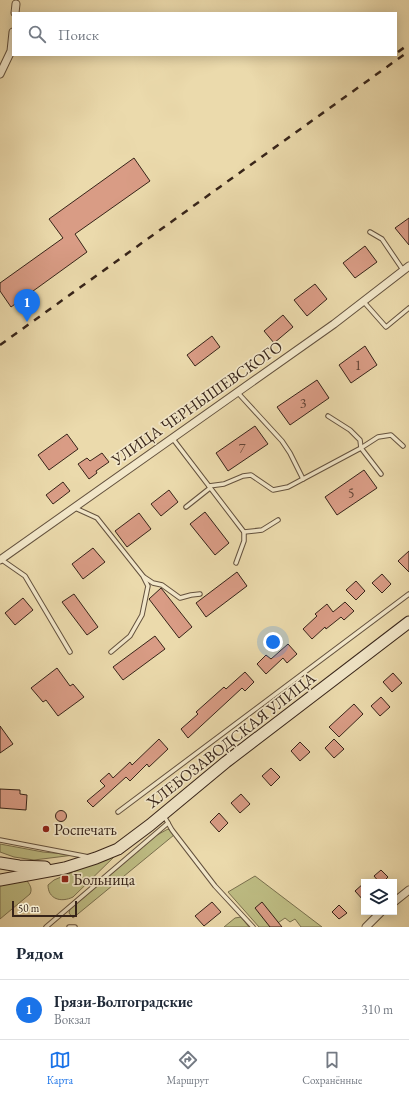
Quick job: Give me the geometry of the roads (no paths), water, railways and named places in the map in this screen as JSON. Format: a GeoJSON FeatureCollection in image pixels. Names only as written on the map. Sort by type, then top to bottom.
{"type":"FeatureCollection","features":[{"type":"Feature","properties":{"kind":"street"},"geometry":{"type":"LineString","coordinates":[[15,1],[15,12]]}},
{"type":"Feature","properties":{"kind":"street"},"geometry":{"type":"LineString","coordinates":[[0,74],[11,51],[12,42]]}},
{"type":"Feature","properties":{"kind":"street","name":"УЛИЦА ЧЕРНЫШЕВСКОГО"},"geometry":{"type":"LineString","coordinates":[[0,559],[334,324],[406,268]]}},
{"type":"Feature","properties":{"kind":"street","name":"ХЛЕБОЗАВОДСКАЯ УЛИЦА"},"geometry":{"type":"LineString","coordinates":[[65,868],[118,849],[150,825],[165,818],[226,762],[409,622]]}},
{"type":"Feature","properties":{"kind":"street"},"geometry":{"type":"LineString","coordinates":[[0,863],[19,866],[65,868]]}},
{"type":"Feature","properties":{"kind":"street"},"geometry":{"type":"LineString","coordinates":[[0,880],[65,868]]}},
{"type":"Feature","properties":{"kind":"street"},"geometry":{"type":"LineString","coordinates":[[397,900],[409,890]]}},
{"type":"Feature","properties":{"kind":"street"},"geometry":{"type":"LineString","coordinates":[[366,927],[378,915]]}},
{"type":"Feature","properties":{"kind":"lane"},"geometry":{"type":"LineString","coordinates":[[370,232],[382,239],[406,268]]}},
{"type":"Feature","properties":{"kind":"lane"},"geometry":{"type":"LineString","coordinates":[[363,301],[386,327],[409,308]]}},
{"type":"Feature","properties":{"kind":"lane"},"geometry":{"type":"LineString","coordinates":[[237,392],[282,442],[290,453],[303,479]]}},
{"type":"Feature","properties":{"kind":"lane"},"geometry":{"type":"LineString","coordinates":[[328,416],[350,430],[360,440],[361,448],[381,474]]}},
{"type":"Feature","properties":{"kind":"lane"},"geometry":{"type":"LineString","coordinates":[[186,507],[210,487],[224,484],[243,476],[251,476],[273,490],[288,487],[361,448],[378,437],[391,435],[403,446]]}},
{"type":"Feature","properties":{"kind":"lane"},"geometry":{"type":"LineString","coordinates":[[172,438],[244,532],[244,541],[236,563]]}},
{"type":"Feature","properties":{"kind":"lane"},"geometry":{"type":"LineString","coordinates":[[74,507],[97,518],[144,576],[153,583],[162,585],[180,598],[200,594]]}},
{"type":"Feature","properties":{"kind":"lane"},"geometry":{"type":"LineString","coordinates":[[244,532],[262,530],[278,520]]}},
{"type":"Feature","properties":{"kind":"lane"},"geometry":{"type":"LineString","coordinates":[[0,559],[25,576],[70,652]]}},
{"type":"Feature","properties":{"kind":"lane"},"geometry":{"type":"LineString","coordinates":[[111,652],[130,636],[142,615],[148,586],[144,576]]}},
{"type":"Feature","properties":{"kind":"lane"},"geometry":{"type":"LineString","coordinates":[[118,812],[409,594]]}},
{"type":"Feature","properties":{"kind":"lane"},"geometry":{"type":"LineString","coordinates":[[46,927],[165,818],[215,886],[253,927]]}},
{"type":"Feature","properties":{"kind":"lane"},"geometry":{"type":"LineString","coordinates":[[0,840],[96,858]]}},
{"type":"Feature","properties":{"kind":"lane"},"geometry":{"type":"LineString","coordinates":[[69,927],[75,927]]}},
{"type":"Feature","properties":{"kind":"railway"},"geometry":{"type":"LineString","coordinates":[[398,52],[409,44]]}},
{"type":"Feature","properties":{"kind":"railway"},"geometry":{"type":"LineString","coordinates":[[0,345],[409,51]]}},
{"type":"Feature","properties":{"kind":"place","name":"Грязи-Волгоградские"},"geometry":{"type":"Point","coordinates":[27,322]}},
{"type":"Feature","properties":{"kind":"place","name":"Роспечать"},"geometry":{"type":"Point","coordinates":[46,829]}},
{"type":"Feature","properties":{"kind":"place","name":"Больница"},"geometry":{"type":"Point","coordinates":[65,879]}}]}
